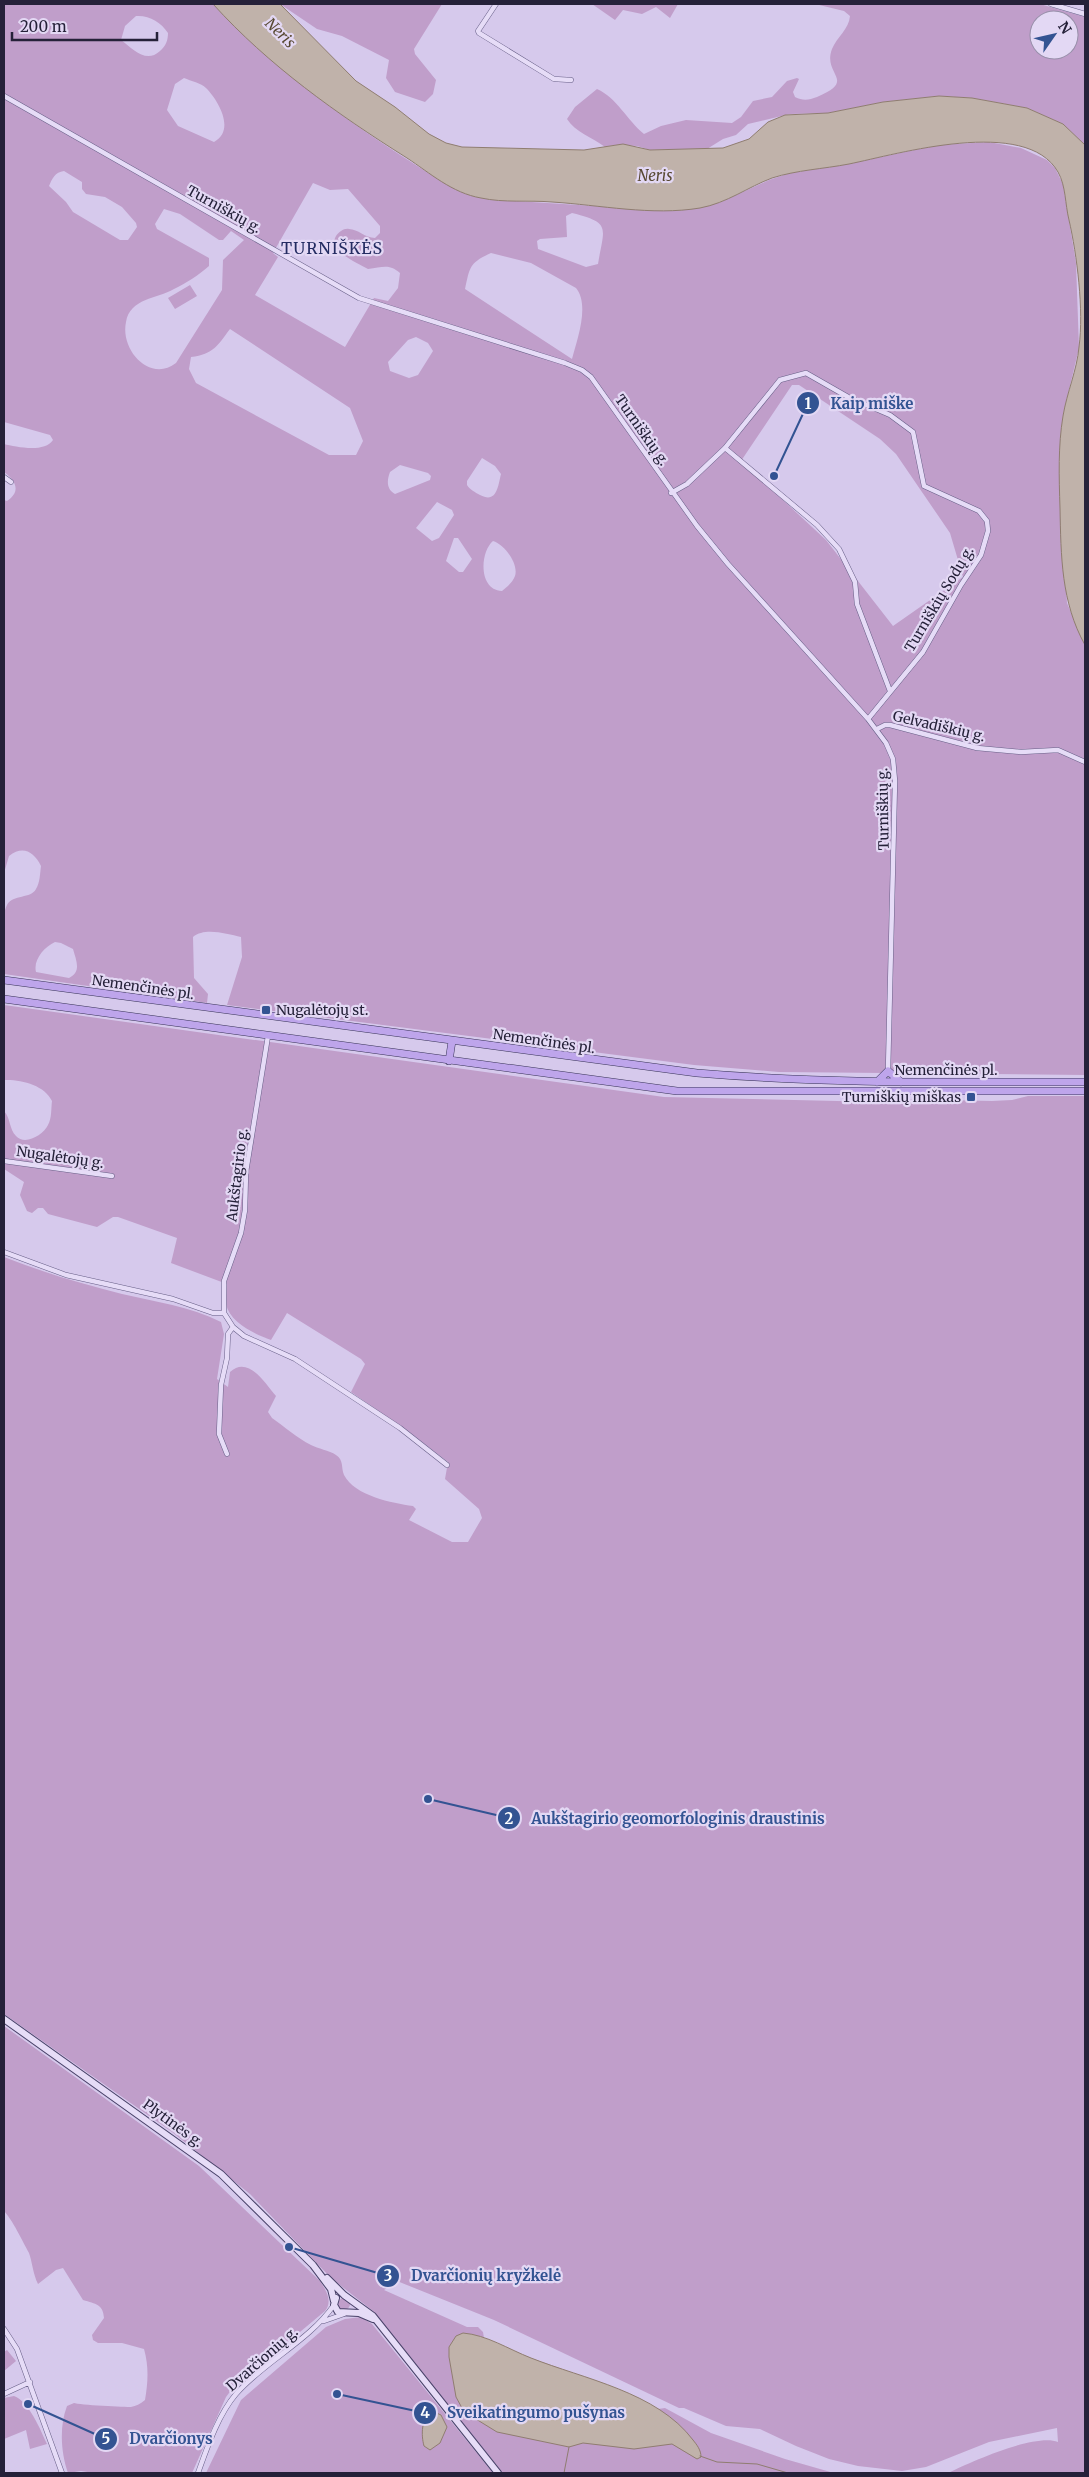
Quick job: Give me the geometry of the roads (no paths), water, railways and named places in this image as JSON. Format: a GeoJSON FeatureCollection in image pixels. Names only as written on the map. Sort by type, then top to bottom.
{"type":"FeatureCollection","features":[{"type":"Feature","properties":{"kind":"main road","name":"Nemenčinės pl."},"geometry":{"type":"LineString","coordinates":[[4,980],[697,1073],[877,1082],[1085,1082]]}},
{"type":"Feature","properties":{"kind":"main road","name":"Nemenčinės pl."},"geometry":{"type":"LineString","coordinates":[[4,999],[677,1091],[1085,1091]]}},
{"type":"Feature","properties":{"kind":"main road"},"geometry":{"type":"LineString","coordinates":[[449,1061],[452,1041]]}},
{"type":"Feature","properties":{"kind":"main road"},"geometry":{"type":"LineString","coordinates":[[877,1082],[888,1071],[901,1082]]}},
{"type":"Feature","properties":{"kind":"main road"},"geometry":{"type":"LineString","coordinates":[[819,1080],[819,1092]]}},
{"type":"Feature","properties":{"kind":"main road"},"geometry":{"type":"LineString","coordinates":[[998,1082],[998,1091]]}},
{"type":"Feature","properties":{"kind":"main road","name":"Plytinės g."},"geometry":{"type":"LineString","coordinates":[[4,2019],[221,2174],[344,2295]]}},
{"type":"Feature","properties":{"kind":"main road","name":"Plytinės g."},"geometry":{"type":"LineString","coordinates":[[313,2265],[331,2290],[334,2303]]}},
{"type":"Feature","properties":{"kind":"main road"},"geometry":{"type":"LineString","coordinates":[[378,2323],[363,2314],[346,2313],[336,2310],[334,2303],[338,2296],[344,2295],[367,2311],[378,2323],[498,2473]]}},
{"type":"Feature","properties":{"kind":"main road"},"geometry":{"type":"LineString","coordinates":[[346,2313],[352,2308],[353,2301]]}},
{"type":"Feature","properties":{"kind":"street"},"geometry":{"type":"LineString","coordinates":[[496,4],[479,29],[479,33],[554,78],[571,80]]}},
{"type":"Feature","properties":{"kind":"street"},"geometry":{"type":"LineString","coordinates":[[1052,4],[1085,14]]}},
{"type":"Feature","properties":{"kind":"street","name":"Turniškių g."},"geometry":{"type":"LineString","coordinates":[[4,96],[359,298],[582,370],[597,384],[671,492],[728,564],[877,729],[893,759],[895,782],[888,1071]]}},
{"type":"Feature","properties":{"kind":"street","name":"Turniškių Sodų g."},"geometry":{"type":"LineString","coordinates":[[671,492],[687,484],[725,448],[780,380],[806,373],[848,397],[890,415],[913,432],[924,486],[979,510],[986,518],[988,531],[981,555],[961,585],[923,652],[890,691],[879,708],[868,719]]}},
{"type":"Feature","properties":{"kind":"street"},"geometry":{"type":"LineString","coordinates":[[725,448],[817,526],[838,549],[856,582],[857,604],[890,691]]}},
{"type":"Feature","properties":{"kind":"street"},"geometry":{"type":"LineString","coordinates":[[4,477],[11,482]]}},
{"type":"Feature","properties":{"kind":"street","name":"Gelvadiškių g."},"geometry":{"type":"LineString","coordinates":[[877,729],[885,725],[977,748],[1021,752],[1058,750],[1085,762]]}},
{"type":"Feature","properties":{"kind":"street","name":"Aukštagirio g."},"geometry":{"type":"LineString","coordinates":[[224,1313],[224,1281],[241,1233],[245,1210],[246,1172],[268,1036]]}},
{"type":"Feature","properties":{"kind":"street","name":"Nugalėtojų g."},"geometry":{"type":"LineString","coordinates":[[4,1161],[112,1176]]}},
{"type":"Feature","properties":{"kind":"street"},"geometry":{"type":"LineString","coordinates":[[4,1252],[66,1275],[173,1299],[213,1313],[224,1313],[233,1327],[255,1341],[295,1359],[400,1428],[447,1465]]}},
{"type":"Feature","properties":{"kind":"street"},"geometry":{"type":"LineString","coordinates":[[227,1454],[219,1434],[221,1385],[227,1358],[228,1334],[233,1327]]}},
{"type":"Feature","properties":{"kind":"street"},"geometry":{"type":"LineString","coordinates":[[323,2321],[334,2303]]}},
{"type":"Feature","properties":{"kind":"street"},"geometry":{"type":"LineString","coordinates":[[323,2321],[346,2313]]}},
{"type":"Feature","properties":{"kind":"street","name":"Dvarčionių g."},"geometry":{"type":"LineString","coordinates":[[198,2473],[224,2413],[236,2395],[323,2321]]}},
{"type":"Feature","properties":{"kind":"street"},"geometry":{"type":"LineString","coordinates":[[4,2329],[6,2336],[17,2349],[62,2473]]}},
{"type":"Feature","properties":{"kind":"street"},"geometry":{"type":"LineString","coordinates":[[4,2394],[30,2382]]}},
{"type":"Feature","properties":{"kind":"water","name":"Neris"},"geometry":{"type":"Polygon","coordinates":[[[213,4],[280,4],[356,81],[395,107],[429,134],[446,143],[462,147],[584,150],[623,144],[650,150],[723,148],[749,139],[768,122],[785,115],[828,113],[883,102],[939,96],[972,98],[1027,108],[1063,124],[1085,145],[1085,645],[1071,612],[1064,578],[1059,485],[1061,427],[1079,347],[1081,316],[1079,283],[1063,183],[1058,172],[1042,155],[1019,146],[991,142],[928,147],[849,164],[781,175],[710,206],[682,210],[626,209],[481,198],[460,192],[442,182],[329,106],[257,48],[213,4]]]}},
{"type":"Feature","properties":{"kind":"water"},"geometry":{"type":"Polygon","coordinates":[[[463,2333],[489,2339],[531,2358],[640,2398],[678,2424],[693,2440],[701,2457],[697,2459],[672,2444],[634,2449],[583,2443],[569,2447],[497,2432],[471,2416],[462,2408],[456,2397],[449,2347],[456,2336],[463,2333]]]}},
{"type":"Feature","properties":{"kind":"water"},"geometry":{"type":"Polygon","coordinates":[[[432,2411],[441,2415],[447,2427],[440,2443],[430,2450],[424,2446],[422,2432],[424,2422],[432,2411]]]}},
{"type":"Feature","properties":{"kind":"waterway"},"geometry":{"type":"LineString","coordinates":[[564,2473],[569,2447]]}},
{"type":"Feature","properties":{"kind":"waterway"},"geometry":{"type":"LineString","coordinates":[[700,2456],[717,2462],[757,2464],[788,2473]]}},
{"type":"Feature","properties":{"kind":"place","name":"Kaip miške"},"geometry":{"type":"Point","coordinates":[774,476]}},
{"type":"Feature","properties":{"kind":"place","name":"Nugalėtojų st."},"geometry":{"type":"Point","coordinates":[266,1010]}},
{"type":"Feature","properties":{"kind":"place","name":"Turniškių miškas"},"geometry":{"type":"Point","coordinates":[971,1097]}},
{"type":"Feature","properties":{"kind":"place","name":"Aukštagirio geomorfologinis draustinis"},"geometry":{"type":"Point","coordinates":[428,1799]}},
{"type":"Feature","properties":{"kind":"place","name":"Dvarčionių kryžkelė"},"geometry":{"type":"Point","coordinates":[289,2247]}},
{"type":"Feature","properties":{"kind":"place","name":"Sveikatingumo pušynas"},"geometry":{"type":"Point","coordinates":[337,2394]}},
{"type":"Feature","properties":{"kind":"place","name":"Dvarčionys"},"geometry":{"type":"Point","coordinates":[28,2404]}},
{"type":"Feature","properties":{"kind":"district","name":"TURNIŠKĖS"},"geometry":{"type":"Point","coordinates":[332,248]}}]}
